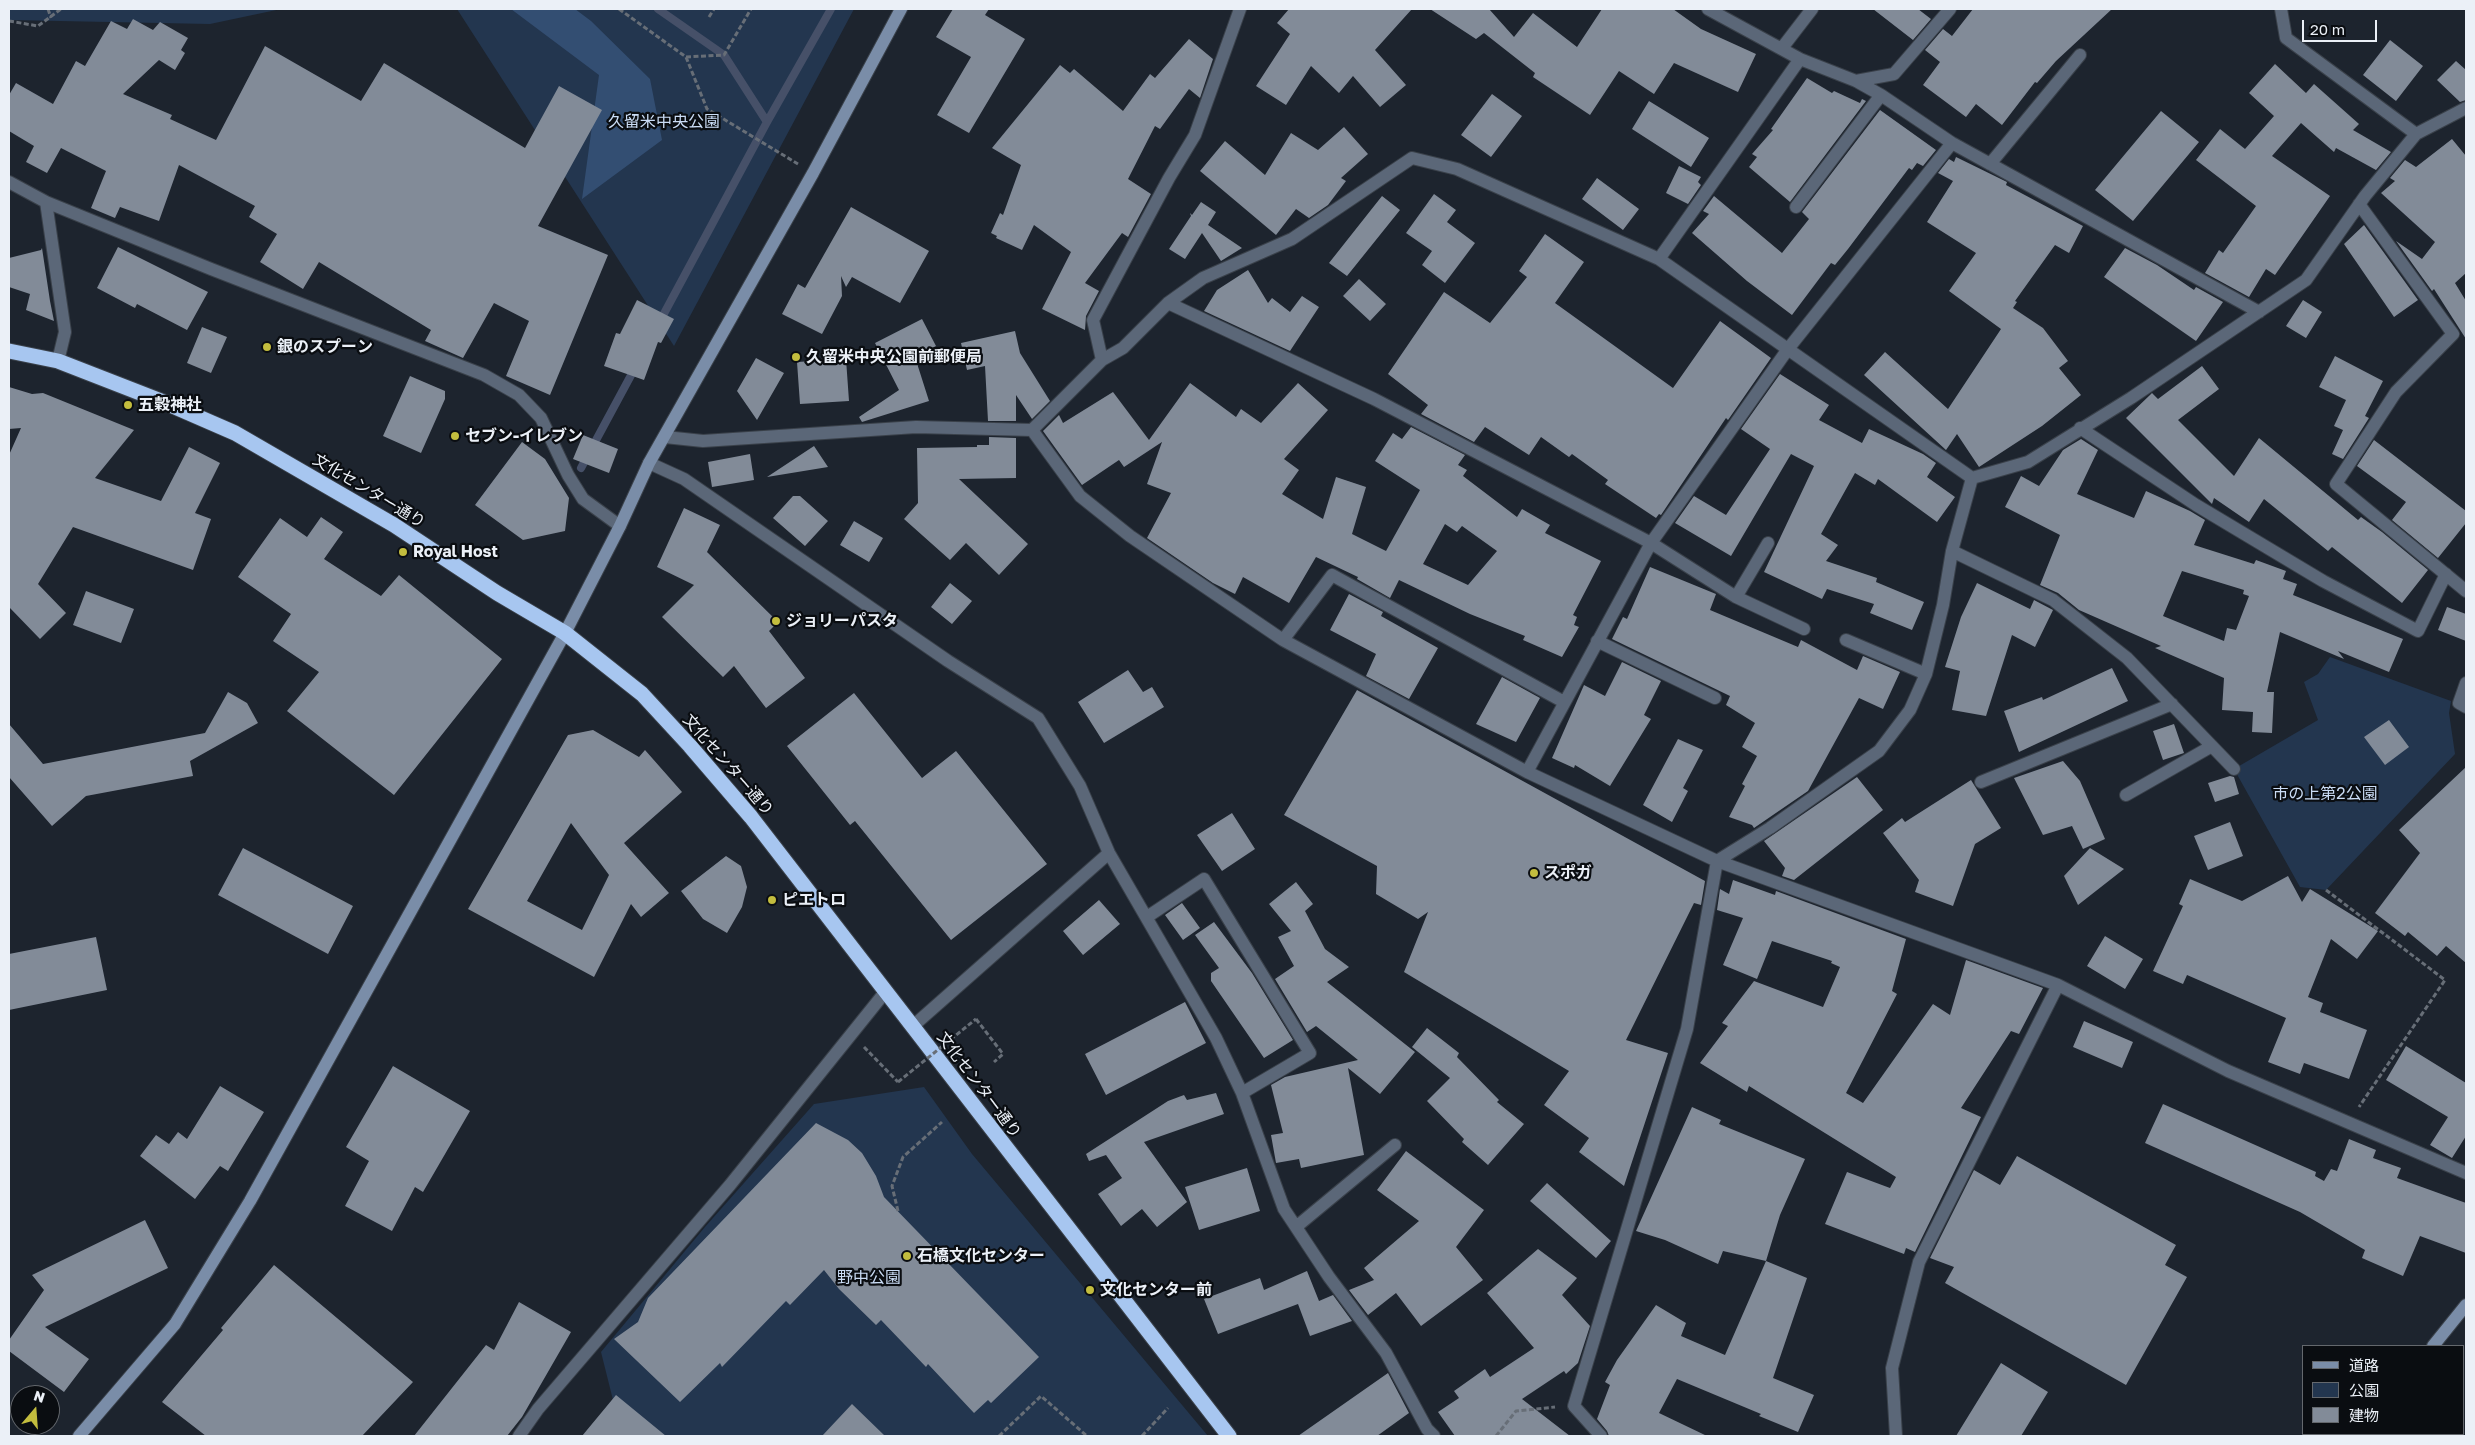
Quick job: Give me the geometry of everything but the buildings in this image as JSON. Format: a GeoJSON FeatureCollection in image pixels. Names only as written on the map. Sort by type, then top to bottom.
{"type":"FeatureCollection","features":[{"type":"Feature","properties":{"kind":"highway","name":"文化センター通り"},"geometry":{"type":"LineString","coordinates":[[9,350],[58,361],[166,403],[235,433],[394,525],[497,593],[565,633],[642,694],[751,817],[1229,1436]]}},
{"type":"Feature","properties":{"kind":"street"},"geometry":{"type":"LineString","coordinates":[[79,1436],[175,1324],[250,1201],[565,633],[620,526],[648,463],[665,437],[813,173],[900,9]]}},
{"type":"Feature","properties":{"kind":"street"},"geometry":{"type":"LineString","coordinates":[[1102,360],[1093,320],[1169,178],[1196,135],[1240,9]]}},
{"type":"Feature","properties":{"kind":"street"},"geometry":{"type":"LineString","coordinates":[[1708,9],[1800,59],[1856,81],[1881,95],[1952,143],[2259,312]]}},
{"type":"Feature","properties":{"kind":"street"},"geometry":{"type":"LineString","coordinates":[[1782,48],[1812,9]]}},
{"type":"Feature","properties":{"kind":"street"},"geometry":{"type":"LineString","coordinates":[[1856,81],[1894,74],[1950,9]]}},
{"type":"Feature","properties":{"kind":"street"},"geometry":{"type":"LineString","coordinates":[[2281,9],[2286,38],[2416,134]]}},
{"type":"Feature","properties":{"kind":"street"},"geometry":{"type":"LineString","coordinates":[[1990,164],[2080,55]]}},
{"type":"Feature","properties":{"kind":"street"},"geometry":{"type":"LineString","coordinates":[[1659,259],[1800,59]]}},
{"type":"Feature","properties":{"kind":"street"},"geometry":{"type":"LineString","coordinates":[[1796,207],[1881,95]]}},
{"type":"Feature","properties":{"kind":"street"},"geometry":{"type":"LineString","coordinates":[[1972,478],[2028,462],[2131,398],[2306,280],[2359,204],[2416,134],[2466,108]]}},
{"type":"Feature","properties":{"kind":"street"},"geometry":{"type":"LineString","coordinates":[[1527,772],[1651,543],[1788,349],[1952,143]]}},
{"type":"Feature","properties":{"kind":"street"},"geometry":{"type":"LineString","coordinates":[[665,437],[703,440],[916,427],[1032,430],[1102,360],[1123,348],[1168,303],[1203,278],[1292,239],[1412,158],[1457,169],[1659,259],[1972,478]]}},
{"type":"Feature","properties":{"kind":"street"},"geometry":{"type":"LineString","coordinates":[[9,182],[46,202],[211,269],[484,375],[519,395],[542,418],[568,475],[583,499],[620,526]]}},
{"type":"Feature","properties":{"kind":"street"},"geometry":{"type":"LineString","coordinates":[[46,202],[65,332],[58,361]]}},
{"type":"Feature","properties":{"kind":"street"},"geometry":{"type":"LineString","coordinates":[[2359,204],[2453,334],[2396,392],[2336,484],[2466,591]]}},
{"type":"Feature","properties":{"kind":"street"},"geometry":{"type":"LineString","coordinates":[[1168,303],[1374,399],[1651,543],[1736,597],[1804,629]]}},
{"type":"Feature","properties":{"kind":"street"},"geometry":{"type":"LineString","coordinates":[[2080,428],[2196,505],[2306,571],[2418,630],[2446,574]]}},
{"type":"Feature","properties":{"kind":"street"},"geometry":{"type":"LineString","coordinates":[[1032,430],[1080,496],[1130,536],[1283,640],[1527,772],[1717,860],[2058,985],[2228,1070],[2466,1173]]}},
{"type":"Feature","properties":{"kind":"street"},"geometry":{"type":"LineString","coordinates":[[648,463],[684,479],[948,661],[1038,718],[1080,786],[1109,854],[1216,1038],[1242,1093],[1284,1209],[1329,1277],[1386,1353],[1427,1429],[1434,1436]]}},
{"type":"Feature","properties":{"kind":"street"},"geometry":{"type":"LineString","coordinates":[[1602,1436],[1574,1406],[1687,1028],[1717,860],[1770,828],[1879,751],[1910,710],[1926,674],[1943,605],[1952,551],[1972,478]]}},
{"type":"Feature","properties":{"kind":"street"},"geometry":{"type":"LineString","coordinates":[[1736,597],[1768,544]]}},
{"type":"Feature","properties":{"kind":"street"},"geometry":{"type":"LineString","coordinates":[[1952,551],[2053,600],[2127,658],[2234,770]]}},
{"type":"Feature","properties":{"kind":"street"},"geometry":{"type":"LineString","coordinates":[[1283,640],[1332,575],[1564,702]]}},
{"type":"Feature","properties":{"kind":"street"},"geometry":{"type":"LineString","coordinates":[[1846,640],[1926,674]]}},
{"type":"Feature","properties":{"kind":"street"},"geometry":{"type":"LineString","coordinates":[[1597,641],[1715,698]]}},
{"type":"Feature","properties":{"kind":"street"},"geometry":{"type":"LineString","coordinates":[[2466,683],[2459,703],[2466,707]]}},
{"type":"Feature","properties":{"kind":"street"},"geometry":{"type":"LineString","coordinates":[[1981,782],[2172,704]]}},
{"type":"Feature","properties":{"kind":"street"},"geometry":{"type":"LineString","coordinates":[[2126,795],[2212,746]]}},
{"type":"Feature","properties":{"kind":"street"},"geometry":{"type":"LineString","coordinates":[[914,1026],[1109,854]]}},
{"type":"Feature","properties":{"kind":"street"},"geometry":{"type":"LineString","coordinates":[[1147,917],[1204,879],[1310,1053],[1242,1093]]}},
{"type":"Feature","properties":{"kind":"street"},"geometry":{"type":"LineString","coordinates":[[1896,1436],[1892,1368],[1919,1262],[2058,985]]}},
{"type":"Feature","properties":{"kind":"street"},"geometry":{"type":"LineString","coordinates":[[519,1436],[538,1410],[730,1185],[886,991]]}},
{"type":"Feature","properties":{"kind":"street"},"geometry":{"type":"LineString","coordinates":[[1296,1227],[1395,1145]]}},
{"type":"Feature","properties":{"kind":"street"},"geometry":{"type":"LineString","coordinates":[[2434,1345],[2466,1305]]}},
{"type":"Feature","properties":{"kind":"path"},"geometry":{"type":"LineString","coordinates":[[48,9],[51,18]]}},
{"type":"Feature","properties":{"kind":"path"},"geometry":{"type":"LineString","coordinates":[[9,21],[38,26],[61,9]]}},
{"type":"Feature","properties":{"kind":"path"},"geometry":{"type":"LineString","coordinates":[[619,9],[686,57],[706,108],[813,173]]}},
{"type":"Feature","properties":{"kind":"path"},"geometry":{"type":"LineString","coordinates":[[709,17],[714,9]]}},
{"type":"Feature","properties":{"kind":"path"},"geometry":{"type":"LineString","coordinates":[[686,57],[724,54],[751,9]]}},
{"type":"Feature","properties":{"kind":"path"},"geometry":{"type":"LineString","coordinates":[[2326,890],[2445,980],[2349,1122]]}},
{"type":"Feature","properties":{"kind":"path"},"geometry":{"type":"LineString","coordinates":[[864,1046],[898,1082],[976,1019],[1003,1054],[994,1062]]}},
{"type":"Feature","properties":{"kind":"path"},"geometry":{"type":"LineString","coordinates":[[898,1211],[892,1186],[903,1157],[942,1122]]}},
{"type":"Feature","properties":{"kind":"path"},"geometry":{"type":"LineString","coordinates":[[998,1436],[1041,1396],[1087,1436]]}},
{"type":"Feature","properties":{"kind":"path"},"geometry":{"type":"LineString","coordinates":[[1496,1436],[1516,1411],[1574,1406]]}},
{"type":"Feature","properties":{"kind":"path"},"geometry":{"type":"LineString","coordinates":[[1142,1436],[1168,1408]]}},
{"type":"Feature","properties":{"kind":"green space"},"geometry":{"type":"Polygon","coordinates":[[[9,9],[281,9],[210,24],[9,20],[9,9]]]}},
{"type":"Feature","properties":{"kind":"green space","name":"久留米中央公園"},"geometry":{"type":"Polygon","coordinates":[[[457,9],[854,9],[674,346],[457,9]]]}},
{"type":"Feature","properties":{"kind":"green space","name":"市の上第2公園"},"geometry":{"type":"Polygon","coordinates":[[[2330,657],[2451,701],[2449,713],[2455,754],[2326,890],[2300,887],[2234,769],[2318,720],[2304,682],[2318,674],[2330,657]]]}},
{"type":"Feature","properties":{"kind":"green space","name":"野中公園"},"geometry":{"type":"Polygon","coordinates":[[[924,1087],[972,1154],[1208,1436],[622,1436],[601,1352],[705,1227],[814,1104],[924,1087]]]}},
{"type":"Feature","properties":{"kind":"shaded area"},"geometry":{"type":"Polygon","coordinates":[[[511,9],[575,9],[591,21],[650,79],[662,140],[582,199],[599,75],[511,9]]]}},
{"type":"Feature","properties":{"kind":"waterway"},"geometry":{"type":"LineString","coordinates":[[658,9],[724,55],[767,122]]}},
{"type":"Feature","properties":{"kind":"waterway"},"geometry":{"type":"LineString","coordinates":[[660,321],[767,122],[831,9]]}},
{"type":"Feature","properties":{"kind":"waterway"},"geometry":{"type":"LineString","coordinates":[[581,468],[636,366]]}},
{"type":"Feature","properties":{"kind":"place","name":"銀のスプーン"},"geometry":{"type":"Point","coordinates":[267,347]}},
{"type":"Feature","properties":{"kind":"place","name":"久留米中央公園前郵便局"},"geometry":{"type":"Point","coordinates":[796,357]}},
{"type":"Feature","properties":{"kind":"place","name":"五穀神社"},"geometry":{"type":"Point","coordinates":[128,405]}},
{"type":"Feature","properties":{"kind":"place","name":"セブン-イレブン"},"geometry":{"type":"Point","coordinates":[455,436]}},
{"type":"Feature","properties":{"kind":"place","name":"Royal Host"},"geometry":{"type":"Point","coordinates":[403,552]}},
{"type":"Feature","properties":{"kind":"place","name":"ジョリーパスタ"},"geometry":{"type":"Point","coordinates":[776,621]}},
{"type":"Feature","properties":{"kind":"place","name":"スポガ"},"geometry":{"type":"Point","coordinates":[1534,873]}},
{"type":"Feature","properties":{"kind":"place","name":"ピエトロ"},"geometry":{"type":"Point","coordinates":[772,900]}},
{"type":"Feature","properties":{"kind":"place","name":"石橋文化センター"},"geometry":{"type":"Point","coordinates":[907,1256]}},
{"type":"Feature","properties":{"kind":"place","name":"文化センター前"},"geometry":{"type":"Point","coordinates":[1090,1290]}}]}
